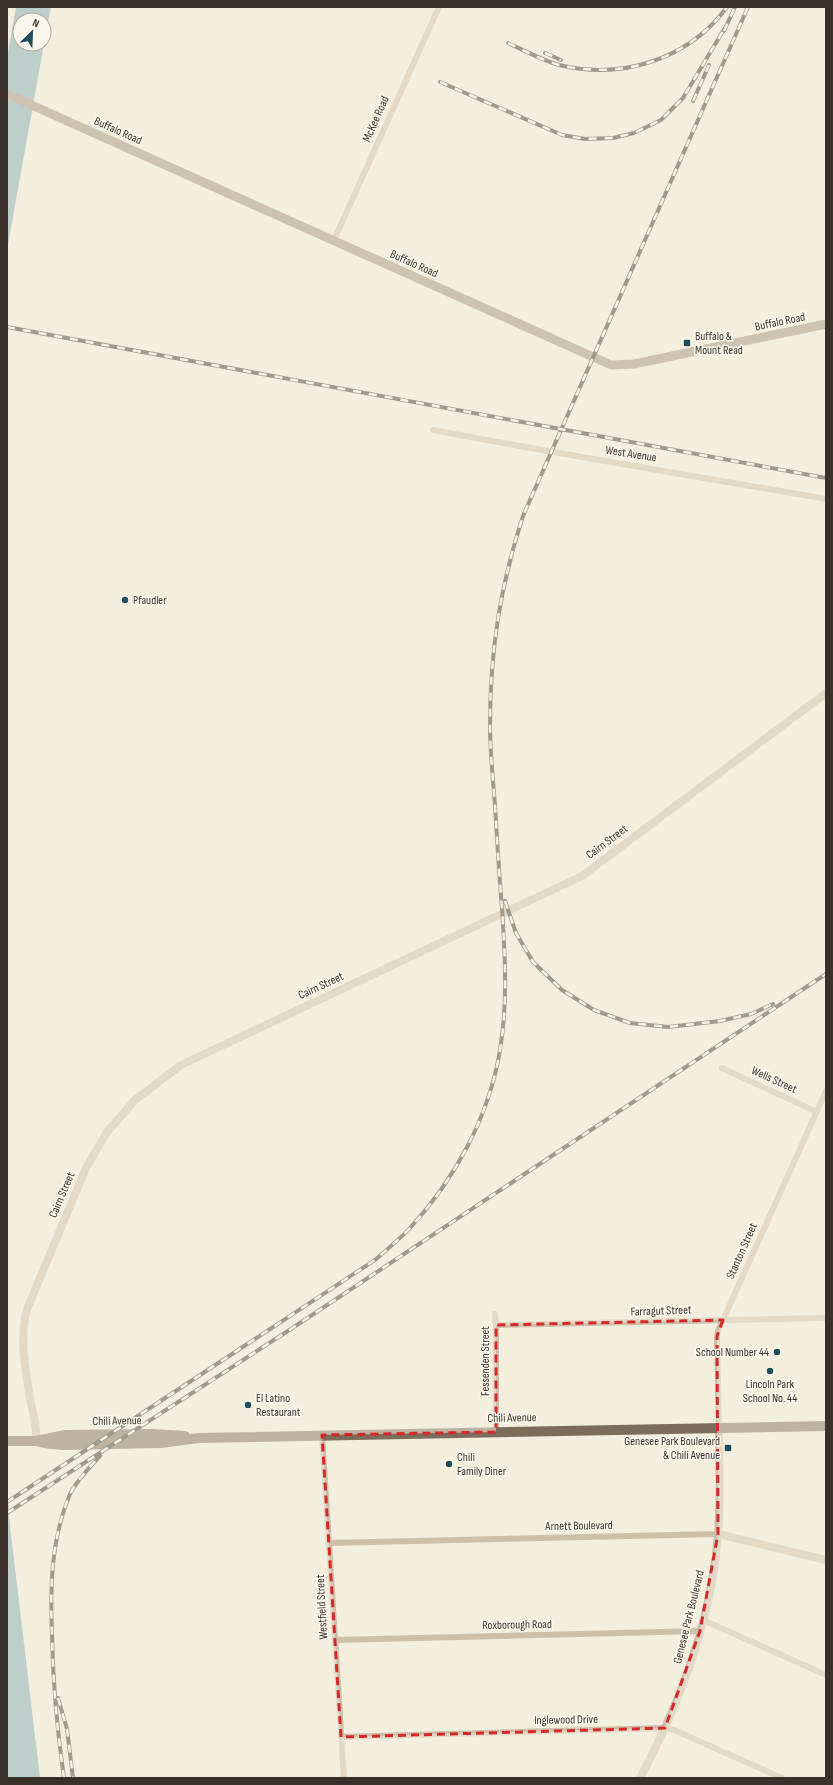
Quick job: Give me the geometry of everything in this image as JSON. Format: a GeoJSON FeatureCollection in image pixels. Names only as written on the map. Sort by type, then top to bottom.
{"type":"FeatureCollection","features":[{"type":"Feature","properties":{"kind":"main road","name":"Buffalo Road"},"geometry":{"type":"LineString","coordinates":[[7,94],[611,365],[634,364],[826,324]]}},
{"type":"Feature","properties":{"kind":"main road","name":"Chili Avenue"},"geometry":{"type":"LineString","coordinates":[[11,1441],[36,1441],[65,1435],[152,1434],[199,1438],[826,1426]]}},
{"type":"Feature","properties":{"kind":"street","name":"McKee Road"},"geometry":{"type":"LineString","coordinates":[[334,240],[439,7]]}},
{"type":"Feature","properties":{"kind":"street","name":"West Avenue"},"geometry":{"type":"LineString","coordinates":[[433,430],[553,453],[621,463],[826,500]]}},
{"type":"Feature","properties":{"kind":"street","name":"Cairn Street"},"geometry":{"type":"LineString","coordinates":[[36,1441],[36,1428],[30,1399],[24,1344],[24,1323],[27,1309],[86,1168],[106,1132],[136,1100],[181,1065],[582,876],[826,694]]}},
{"type":"Feature","properties":{"kind":"street","name":"Wells Street"},"geometry":{"type":"LineString","coordinates":[[722,1068],[817,1112]]}},
{"type":"Feature","properties":{"kind":"street","name":"Stanton Street"},"geometry":{"type":"LineString","coordinates":[[719,1427],[717,1338],[723,1320],[826,1091]]}},
{"type":"Feature","properties":{"kind":"street","name":"Fessenden Street"},"geometry":{"type":"LineString","coordinates":[[494,1314],[496,1325],[496,1432]]}},
{"type":"Feature","properties":{"kind":"street","name":"Farragut Street"},"geometry":{"type":"LineString","coordinates":[[496,1325],[826,1318]]}},
{"type":"Feature","properties":{"kind":"street","name":"Genesee Park Boulevard"},"geometry":{"type":"LineString","coordinates":[[640,1778],[665,1728],[687,1673],[703,1620],[711,1583],[718,1534],[719,1427]]}},
{"type":"Feature","properties":{"kind":"street","name":"Westfield Street"},"geometry":{"type":"LineString","coordinates":[[322,1435],[344,1778]]}},
{"type":"Feature","properties":{"kind":"street","name":"Arnett Boulevard"},"geometry":{"type":"LineString","coordinates":[[329,1544],[718,1534],[826,1560]]}},
{"type":"Feature","properties":{"kind":"street"},"geometry":{"type":"LineString","coordinates":[[703,1620],[826,1675]]}},
{"type":"Feature","properties":{"kind":"street","name":"Roxborough Road"},"geometry":{"type":"LineString","coordinates":[[335,1640],[700,1631]]}},
{"type":"Feature","properties":{"kind":"street","name":"Inglewood Drive"},"geometry":{"type":"LineString","coordinates":[[341,1737],[665,1728],[674,1730],[782,1778]]}},
{"type":"Feature","properties":{"kind":"highlighted area"},"geometry":{"type":"Polygon","coordinates":[[[723,1320],[717,1336],[718,1534],[700,1631],[665,1728],[341,1737],[322,1435],[496,1432],[496,1325],[723,1320]]]}},
{"type":"Feature","properties":{"kind":"water"},"geometry":{"type":"Polygon","coordinates":[[[16,7],[51,7],[50,12],[15,12],[16,7]]]}},
{"type":"Feature","properties":{"kind":"water"},"geometry":{"type":"Polygon","coordinates":[[[12,30],[12,52],[43,52],[7,250],[7,58],[12,30]]]}},
{"type":"Feature","properties":{"kind":"water"},"geometry":{"type":"Polygon","coordinates":[[[7,1487],[10,1526],[40,1778],[8,1778],[7,1487]]]}},
{"type":"Feature","properties":{"kind":"railway"},"geometry":{"type":"LineString","coordinates":[[508,43],[559,65],[583,69],[606,70],[630,67],[652,62],[673,53],[693,41],[711,25],[727,7]]}},
{"type":"Feature","properties":{"kind":"railway"},"geometry":{"type":"LineString","coordinates":[[724,31],[735,7]]}},
{"type":"Feature","properties":{"kind":"railway"},"geometry":{"type":"LineString","coordinates":[[7,1502],[375,1260],[397,1241],[426,1209],[442,1189],[468,1146],[488,1099],[495,1075],[503,1032],[505,997],[504,943],[491,756],[490,698],[494,645],[502,594],[508,568],[523,516],[748,7]]}},
{"type":"Feature","properties":{"kind":"railway"},"geometry":{"type":"LineString","coordinates":[[440,82],[562,135],[585,139],[613,138],[634,133],[661,120],[683,98],[726,26]]}},
{"type":"Feature","properties":{"kind":"railway"},"geometry":{"type":"LineString","coordinates":[[545,53],[561,60]]}},
{"type":"Feature","properties":{"kind":"railway"},"geometry":{"type":"LineString","coordinates":[[693,101],[709,65]]}},
{"type":"Feature","properties":{"kind":"railway"},"geometry":{"type":"LineString","coordinates":[[7,327],[826,478]]}},
{"type":"Feature","properties":{"kind":"railway"},"geometry":{"type":"LineString","coordinates":[[505,901],[516,933],[533,962],[562,990],[594,1010],[630,1023],[668,1027],[720,1021],[751,1014],[773,1004]]}},
{"type":"Feature","properties":{"kind":"railway"},"geometry":{"type":"LineString","coordinates":[[7,1513],[291,1329],[826,974]]}},
{"type":"Feature","properties":{"kind":"railway"},"geometry":{"type":"LineString","coordinates":[[64,1778],[57,1724],[53,1671],[51,1617],[53,1563],[59,1528],[70,1494],[80,1479],[100,1456]]}},
{"type":"Feature","properties":{"kind":"railway"},"geometry":{"type":"LineString","coordinates":[[58,1698],[67,1729],[73,1778]]}},
{"type":"Feature","properties":{"kind":"place","name":"Buffalo & Mount Read"},"geometry":{"type":"Point","coordinates":[687,343]}},
{"type":"Feature","properties":{"kind":"place","name":"Pfaudler"},"geometry":{"type":"Point","coordinates":[125,600]}},
{"type":"Feature","properties":{"kind":"place","name":"School Number 44"},"geometry":{"type":"Point","coordinates":[777,1352]}},
{"type":"Feature","properties":{"kind":"place","name":"Lincoln Park School No. 44"},"geometry":{"type":"Point","coordinates":[770,1371]}},
{"type":"Feature","properties":{"kind":"place","name":"El Latino Restaurant"},"geometry":{"type":"Point","coordinates":[248,1405]}},
{"type":"Feature","properties":{"kind":"place","name":"Genesee Park Boulevard & Chili Avenue"},"geometry":{"type":"Point","coordinates":[728,1448]}},
{"type":"Feature","properties":{"kind":"place","name":"Chili Family Diner"},"geometry":{"type":"Point","coordinates":[449,1464]}}]}
